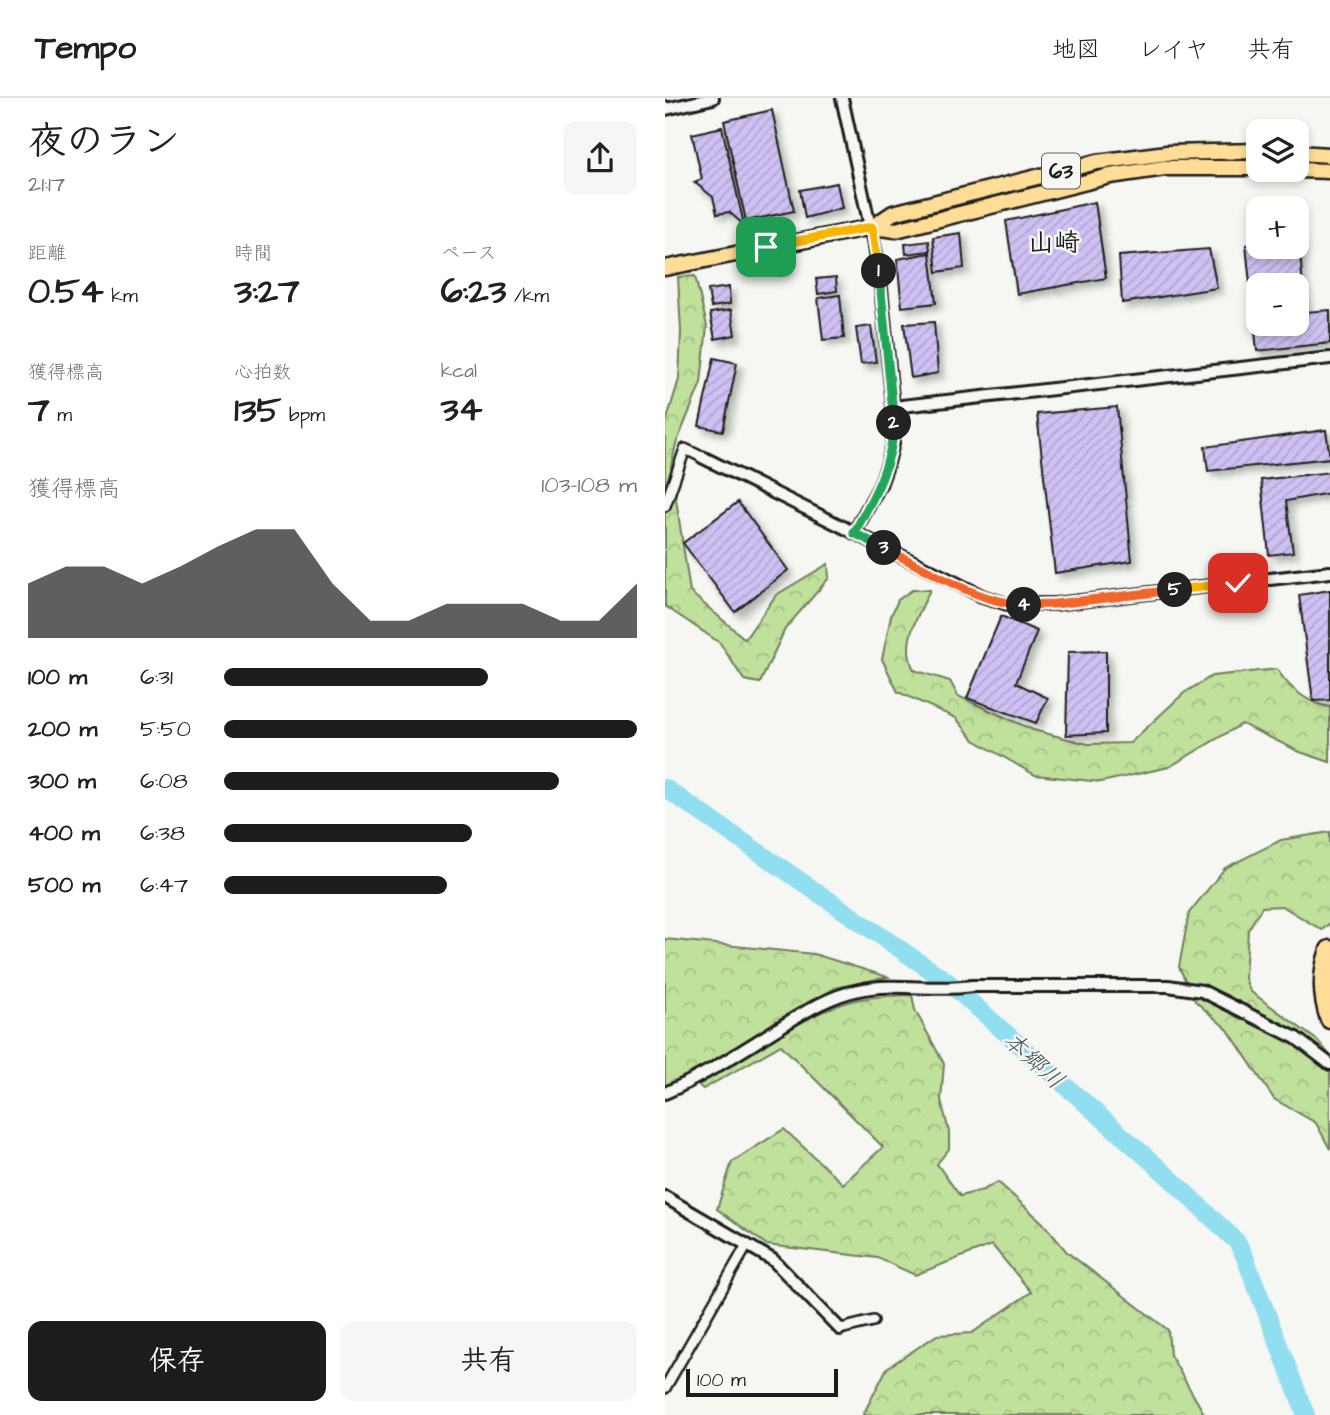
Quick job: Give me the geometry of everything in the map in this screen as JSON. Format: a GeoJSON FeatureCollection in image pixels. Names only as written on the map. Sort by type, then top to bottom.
{"type":"FeatureCollection","features":[{"type":"Feature","properties":{"kind":"highway"},"geometry":{"type":"LineString","coordinates":[[1330,950],[1326,960],[1324,992],[1330,1019]]}},
{"type":"Feature","properties":{"kind":"main road","name":"63"},"geometry":{"type":"LineString","coordinates":[[872,227],[893,213],[1097,162],[1167,153],[1246,151]]}},
{"type":"Feature","properties":{"kind":"main road"},"geometry":{"type":"LineString","coordinates":[[1309,154],[1330,155]]}},
{"type":"Feature","properties":{"kind":"main road","name":"63"},"geometry":{"type":"LineString","coordinates":[[665,268],[872,227],[896,230],[1072,184],[1143,171],[1165,168],[1246,168]]}},
{"type":"Feature","properties":{"kind":"main road"},"geometry":{"type":"LineString","coordinates":[[1309,170],[1330,171]]}},
{"type":"Feature","properties":{"kind":"street"},"geometry":{"type":"LineString","coordinates":[[665,107],[666,109],[713,98]]}},
{"type":"Feature","properties":{"kind":"street"},"geometry":{"type":"LineString","coordinates":[[842,98],[879,268],[893,407],[893,443],[888,463],[880,485],[854,533]]}},
{"type":"Feature","properties":{"kind":"street"},"geometry":{"type":"LineString","coordinates":[[893,407],[1330,358]]}},
{"type":"Feature","properties":{"kind":"street"},"geometry":{"type":"LineString","coordinates":[[665,506],[685,449],[982,596],[1007,604],[1055,604],[1330,572]]}},
{"type":"Feature","properties":{"kind":"street"},"geometry":{"type":"LineString","coordinates":[[665,1094],[691,1082],[833,997],[861,989],[884,987],[946,989],[1168,986],[1202,991],[1296,1038],[1330,1064]]}},
{"type":"Feature","properties":{"kind":"street"},"geometry":{"type":"LineString","coordinates":[[665,1197],[773,1260],[840,1329],[873,1321]]}},
{"type":"Feature","properties":{"kind":"street"},"geometry":{"type":"LineString","coordinates":[[665,1388],[747,1245]]}},
{"type":"Feature","properties":{"kind":"green space"},"geometry":{"type":"Polygon","coordinates":[[[695,276],[707,326],[701,383],[676,444],[671,466],[690,592],[745,639],[776,595],[828,564],[829,578],[785,629],[760,683],[744,680],[720,643],[665,606],[665,426],[679,379],[681,331],[678,277],[695,276]]]}},
{"type":"Feature","properties":{"kind":"green space"},"geometry":{"type":"Polygon","coordinates":[[[912,590],[930,590],[910,639],[910,659],[914,670],[950,681],[958,696],[1033,730],[1088,744],[1130,743],[1184,693],[1212,676],[1277,669],[1287,683],[1300,694],[1330,707],[1330,762],[1300,752],[1242,724],[1169,767],[1101,782],[1035,775],[974,740],[956,718],[898,692],[882,659],[891,616],[898,600],[912,590]]]}},
{"type":"Feature","properties":{"kind":"green space"},"geometry":{"type":"Polygon","coordinates":[[[1330,832],[1330,923],[1322,930],[1282,906],[1262,907],[1248,930],[1245,978],[1250,991],[1318,1041],[1330,1055],[1330,1149],[1316,1123],[1274,1099],[1228,1030],[1195,1001],[1179,967],[1189,913],[1225,868],[1281,840],[1330,832]]]}},
{"type":"Feature","properties":{"kind":"green space"},"geometry":{"type":"Polygon","coordinates":[[[665,939],[814,954],[888,977],[835,988],[690,1075],[665,1086],[665,939]]]}},
{"type":"Feature","properties":{"kind":"green space"},"geometry":{"type":"Polygon","coordinates":[[[912,995],[915,1010],[944,1064],[941,1100],[949,1132],[949,1149],[937,1164],[960,1196],[983,1190],[998,1182],[1042,1222],[1067,1252],[1168,1330],[1170,1355],[1205,1415],[863,1415],[887,1368],[937,1335],[972,1333],[1031,1292],[992,1245],[915,1275],[878,1258],[767,1245],[717,1209],[732,1162],[784,1129],[843,1184],[883,1147],[781,1045],[703,1089],[696,1083],[771,1038],[829,1009],[864,999],[912,995]]]}},
{"type":"Feature","properties":{"kind":"building"},"geometry":{"type":"Polygon","coordinates":[[[772,110],[794,211],[746,221],[724,121],[772,110]]]}},
{"type":"Feature","properties":{"kind":"building"},"geometry":{"type":"Polygon","coordinates":[[[722,127],[744,225],[729,212],[717,214],[713,197],[694,182],[702,179],[692,134],[722,127]]]}},
{"type":"Feature","properties":{"kind":"building"},"geometry":{"type":"Polygon","coordinates":[[[837,183],[842,208],[805,218],[800,190],[837,183]]]}},
{"type":"Feature","properties":{"kind":"building"},"geometry":{"type":"Polygon","coordinates":[[[1095,202],[1106,278],[1017,294],[1006,221],[1095,202]]]}},
{"type":"Feature","properties":{"kind":"building"},"geometry":{"type":"Polygon","coordinates":[[[961,233],[964,268],[937,272],[933,237],[961,233]]]}},
{"type":"Feature","properties":{"kind":"building"},"geometry":{"type":"Polygon","coordinates":[[[929,241],[930,251],[906,254],[905,244],[929,241]]]}},
{"type":"Feature","properties":{"kind":"building"},"geometry":{"type":"Polygon","coordinates":[[[1209,249],[1217,288],[1122,303],[1119,256],[1209,249]]]}},
{"type":"Feature","properties":{"kind":"building"},"geometry":{"type":"Polygon","coordinates":[[[930,253],[936,303],[902,307],[897,259],[930,253]]]}},
{"type":"Feature","properties":{"kind":"building"},"geometry":{"type":"Polygon","coordinates":[[[1247,259],[1301,259],[1302,273],[1249,273],[1247,259]]]}},
{"type":"Feature","properties":{"kind":"building"},"geometry":{"type":"Polygon","coordinates":[[[836,277],[837,291],[818,294],[816,279],[836,277]]]}},
{"type":"Feature","properties":{"kind":"building"},"geometry":{"type":"Polygon","coordinates":[[[729,287],[730,304],[711,307],[708,290],[729,287]]]}},
{"type":"Feature","properties":{"kind":"building"},"geometry":{"type":"Polygon","coordinates":[[[840,295],[844,338],[823,340],[818,298],[840,295]]]}},
{"type":"Feature","properties":{"kind":"building"},"geometry":{"type":"Polygon","coordinates":[[[731,310],[735,335],[715,339],[710,313],[731,310]]]}},
{"type":"Feature","properties":{"kind":"building"},"geometry":{"type":"Polygon","coordinates":[[[1330,310],[1330,343],[1257,351],[1255,336],[1309,336],[1309,312],[1330,310]]]}},
{"type":"Feature","properties":{"kind":"building"},"geometry":{"type":"Polygon","coordinates":[[[934,322],[938,373],[911,378],[904,324],[934,322]]]}},
{"type":"Feature","properties":{"kind":"building"},"geometry":{"type":"Polygon","coordinates":[[[871,326],[876,362],[861,364],[856,328],[871,326]]]}},
{"type":"Feature","properties":{"kind":"building"},"geometry":{"type":"Polygon","coordinates":[[[714,358],[737,363],[723,431],[699,426],[714,358]]]}},
{"type":"Feature","properties":{"kind":"building"},"geometry":{"type":"Polygon","coordinates":[[[1117,407],[1132,561],[1055,573],[1037,414],[1117,407]]]}},
{"type":"Feature","properties":{"kind":"building"},"geometry":{"type":"Polygon","coordinates":[[[1326,430],[1330,458],[1208,471],[1205,447],[1326,430]]]}},
{"type":"Feature","properties":{"kind":"building"},"geometry":{"type":"Polygon","coordinates":[[[1330,472],[1330,493],[1286,501],[1293,552],[1269,555],[1261,480],[1330,472]]]}},
{"type":"Feature","properties":{"kind":"building"},"geometry":{"type":"Polygon","coordinates":[[[738,502],[788,570],[735,612],[683,543],[738,502]]]}},
{"type":"Feature","properties":{"kind":"building"},"geometry":{"type":"Polygon","coordinates":[[[1330,590],[1330,700],[1313,701],[1299,595],[1330,590]]]}},
{"type":"Feature","properties":{"kind":"building"},"geometry":{"type":"Polygon","coordinates":[[[1001,616],[1037,631],[1016,683],[1048,698],[1036,723],[967,698],[1001,616]]]}},
{"type":"Feature","properties":{"kind":"building"},"geometry":{"type":"Polygon","coordinates":[[[1106,651],[1106,733],[1066,735],[1068,652],[1106,651]]]}},
{"type":"Feature","properties":{"kind":"waterway","name":"本郷川"},"geometry":{"type":"LineString","coordinates":[[665,788],[948,982],[1169,1177],[1237,1242],[1306,1415]]}},
{"type":"Feature","properties":{"kind":"district","name":"山崎"},"geometry":{"type":"Point","coordinates":[1054,242]}},
{"type":"Feature","properties":{"kind":"route"},"geometry":{"type":"LineString","coordinates":[[766,247],[872,227],[879,268],[893,407],[893,443],[880,485],[854,533],[982,596],[1007,604],[1055,604],[1238,583]]}}]}
